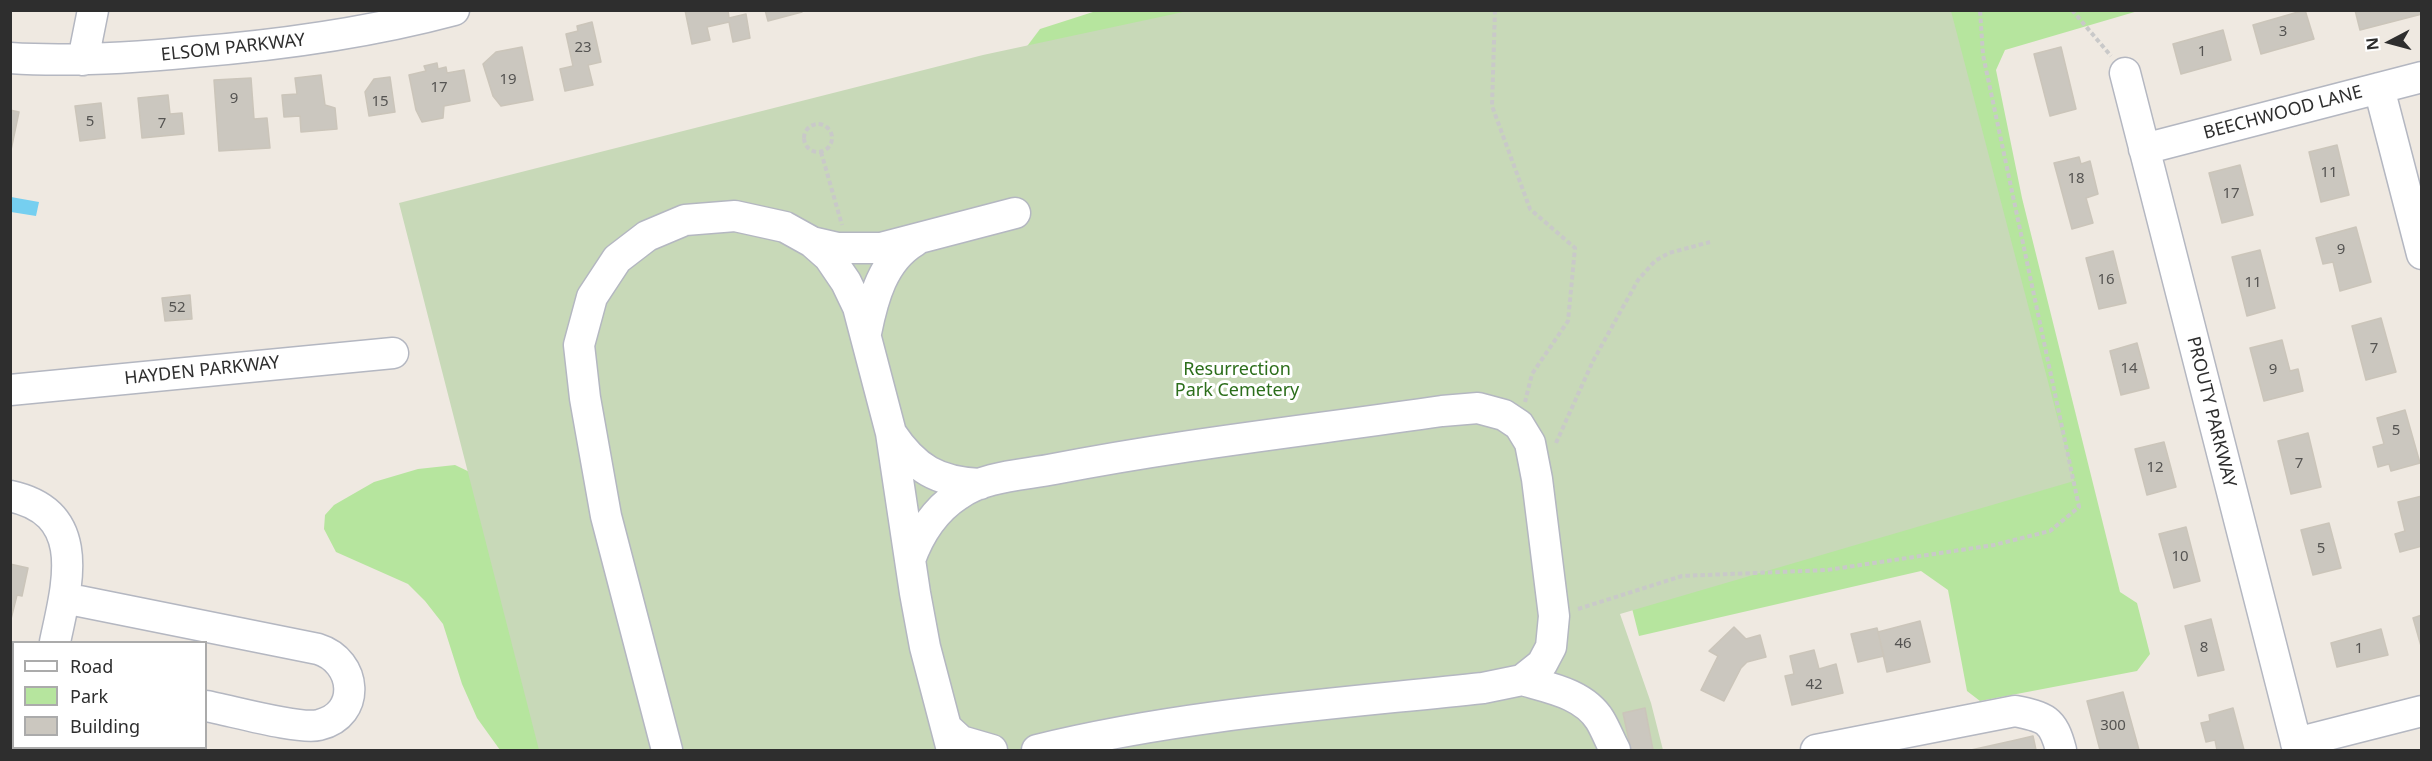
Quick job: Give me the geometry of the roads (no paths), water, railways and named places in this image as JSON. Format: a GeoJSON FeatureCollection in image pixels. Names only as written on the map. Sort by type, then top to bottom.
{"type":"FeatureCollection","features":[{"type":"Feature","properties":{"kind":"street"},"geometry":{"type":"LineString","coordinates":[[83,60],[93,10]]}},
{"type":"Feature","properties":{"kind":"street","name":"ELSOM PARKWAY"},"geometry":{"type":"LineString","coordinates":[[10,58],[83,60],[296,42],[454,10]]}},
{"type":"Feature","properties":{"kind":"street","name":"PROUTY PARKWAY"},"geometry":{"type":"LineString","coordinates":[[2125,73],[2297,747]]}},
{"type":"Feature","properties":{"kind":"street","name":"BEECHWOOD LANE"},"geometry":{"type":"LineString","coordinates":[[2144,149],[2421,77]]}},
{"type":"Feature","properties":{"kind":"street"},"geometry":{"type":"LineString","coordinates":[[2379,88],[2421,254]]}},
{"type":"Feature","properties":{"kind":"street"},"geometry":{"type":"LineString","coordinates":[[812,242],[849,248],[882,248],[1015,213]]}},
{"type":"Feature","properties":{"kind":"street"},"geometry":{"type":"LineString","coordinates":[[667,750],[606,516],[585,398],[579,345],[591,297],[618,259],[647,236],[684,220],[735,216],[785,227],[812,242],[829,256],[846,282],[858,307],[866,333],[891,433],[925,647],[950,740],[992,750]]}},
{"type":"Feature","properties":{"kind":"street"},"geometry":{"type":"LineString","coordinates":[[866,333],[873,297],[889,267],[904,247],[918,239]]}},
{"type":"Feature","properties":{"kind":"street","name":"HAYDEN PARKWAY"},"geometry":{"type":"LineString","coordinates":[[10,390],[393,352]]}},
{"type":"Feature","properties":{"kind":"street"},"geometry":{"type":"LineString","coordinates":[[910,560],[918,539],[942,508],[958,494],[980,484],[1096,461],[1442,411],[1478,408],[1504,415],[1519,425],[1530,443],[1537,478],[1554,616],[1551,647],[1542,664],[1522,680],[1483,688],[1181,723],[1037,750]]}},
{"type":"Feature","properties":{"kind":"street"},"geometry":{"type":"LineString","coordinates":[[891,433],[904,453],[921,466],[956,483],[980,484]]}},
{"type":"Feature","properties":{"kind":"street"},"geometry":{"type":"LineString","coordinates":[[10,496],[24,499],[49,514],[63,536],[68,563],[55,641]]}},
{"type":"Feature","properties":{"kind":"street"},"geometry":{"type":"LineString","coordinates":[[64,598],[318,648],[334,656],[340,662],[350,686],[346,703],[335,717],[320,725],[303,725],[207,706]]}},
{"type":"Feature","properties":{"kind":"street"},"geometry":{"type":"LineString","coordinates":[[1522,680],[1569,694],[1590,707],[1600,720],[1615,750]]}},
{"type":"Feature","properties":{"kind":"street"},"geometry":{"type":"LineString","coordinates":[[1816,750],[2014,711],[2039,716],[2055,730],[2061,750]]}},
{"type":"Feature","properties":{"kind":"street"},"geometry":{"type":"LineString","coordinates":[[2297,747],[2421,711]]}},
{"type":"Feature","properties":{"kind":"water"},"geometry":{"type":"Polygon","coordinates":[[[11,197],[39,202],[36,216],[11,212],[11,197]]]}},
{"type":"Feature","properties":{"kind":"park label","name":"Resurrection Park Cemetery"},"geometry":{"type":"Point","coordinates":[1237,380]}}]}
